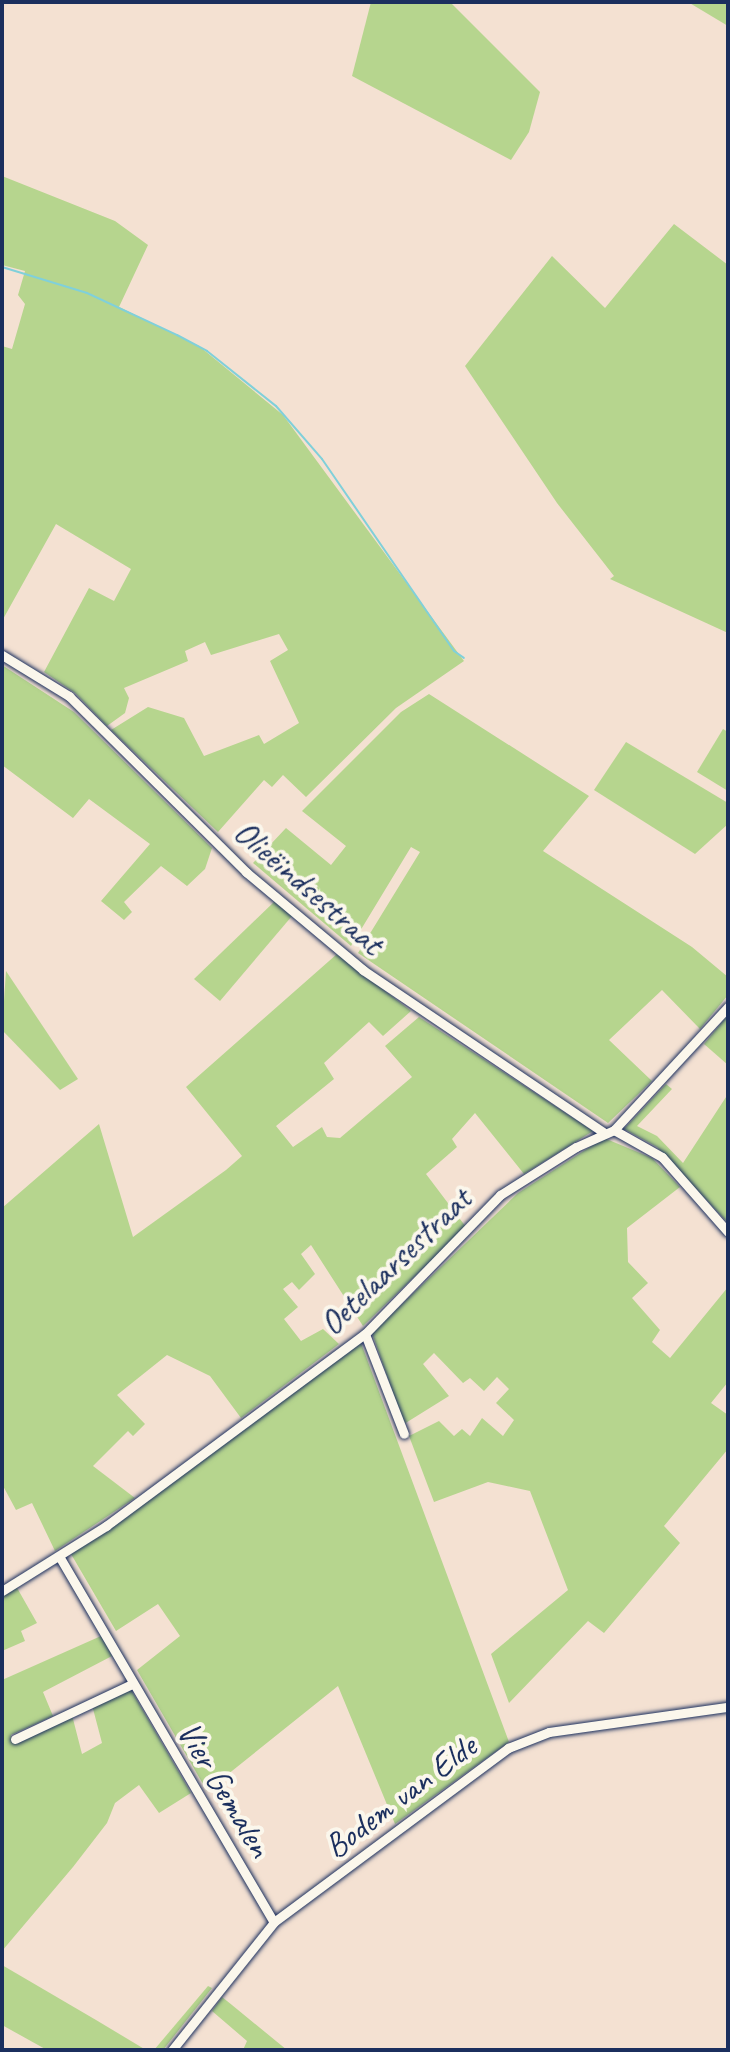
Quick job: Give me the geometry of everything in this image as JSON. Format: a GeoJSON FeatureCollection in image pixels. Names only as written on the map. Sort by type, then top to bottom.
{"type":"FeatureCollection","features":[{"type":"Feature","properties":{"kind":"street","name":"Olieëindsestraat"},"geometry":{"type":"LineString","coordinates":[[2,655],[69,696],[246,872],[363,970],[609,1131],[662,1157],[728,1232]]}},
{"type":"Feature","properties":{"kind":"street","name":"Oetelaarsestraat"},"geometry":{"type":"LineString","coordinates":[[2,1591],[59,1556],[365,1334],[500,1195],[609,1131],[728,1007]]}},
{"type":"Feature","properties":{"kind":"street"},"geometry":{"type":"LineString","coordinates":[[365,1334],[404,1434]]}},
{"type":"Feature","properties":{"kind":"street","name":"Vier Gemalen"},"geometry":{"type":"LineString","coordinates":[[59,1556],[274,1922]]}},
{"type":"Feature","properties":{"kind":"street"},"geometry":{"type":"LineString","coordinates":[[15,1739],[132,1684]]}},
{"type":"Feature","properties":{"kind":"street","name":"Bodem van Elde"},"geometry":{"type":"LineString","coordinates":[[172,2050],[274,1922],[520,1741],[549,1732],[728,1707]]}},
{"type":"Feature","properties":{"kind":"green space"},"geometry":{"type":"Polygon","coordinates":[[[371,2],[450,2],[540,92],[529,132],[511,160],[352,76],[371,2]]]}},
{"type":"Feature","properties":{"kind":"green space"},"geometry":{"type":"Polygon","coordinates":[[[688,2],[728,2],[728,26],[688,2]]]}},
{"type":"Feature","properties":{"kind":"green space"},"geometry":{"type":"Polygon","coordinates":[[[2,176],[115,221],[148,245],[119,307],[199,346],[283,415],[464,661],[396,708],[306,797],[283,775],[272,787],[264,780],[218,832],[111,730],[148,707],[184,718],[204,756],[259,735],[264,744],[299,723],[270,661],[288,650],[279,634],[211,655],[205,642],[185,651],[188,661],[124,688],[129,698],[125,713],[107,726],[75,693],[44,672],[89,588],[114,601],[131,569],[56,524],[2,621],[2,346],[12,349],[25,304],[18,295],[25,271],[2,265],[2,176]]]}},
{"type":"Feature","properties":{"kind":"green space"},"geometry":{"type":"Polygon","coordinates":[[[674,224],[728,265],[728,633],[610,579],[614,576],[557,503],[465,366],[552,256],[605,308],[674,224]]]}},
{"type":"Feature","properties":{"kind":"green space"},"geometry":{"type":"Polygon","coordinates":[[[2,665],[74,712],[212,848],[205,869],[187,886],[161,866],[124,902],[132,912],[124,920],[101,901],[150,844],[89,799],[73,818],[2,765],[2,665]]]}},
{"type":"Feature","properties":{"kind":"green space"},"geometry":{"type":"Polygon","coordinates":[[[429,694],[589,796],[543,851],[692,947],[728,977],[728,995],[700,1029],[662,990],[609,1040],[652,1081],[608,1123],[358,953],[420,852],[411,847],[351,946],[253,863],[286,828],[331,865],[346,846],[302,811],[401,712],[429,694]]]}},
{"type":"Feature","properties":{"kind":"green space"},"geometry":{"type":"Polygon","coordinates":[[[723,729],[728,732],[728,791],[697,772],[723,729]]]}},
{"type":"Feature","properties":{"kind":"green space"},"geometry":{"type":"Polygon","coordinates":[[[626,742],[728,803],[728,824],[695,854],[594,790],[626,742]]]}},
{"type":"Feature","properties":{"kind":"green space"},"geometry":{"type":"Polygon","coordinates":[[[275,901],[292,916],[220,1001],[194,979],[275,901]]]}},
{"type":"Feature","properties":{"kind":"green space"},"geometry":{"type":"Polygon","coordinates":[[[337,954],[411,1011],[383,1036],[369,1022],[324,1063],[334,1079],[276,1126],[293,1147],[322,1127],[327,1137],[340,1138],[412,1077],[385,1046],[419,1017],[593,1131],[524,1174],[475,1113],[452,1139],[457,1147],[426,1174],[466,1227],[363,1326],[311,1245],[301,1254],[315,1274],[299,1290],[292,1282],[283,1289],[298,1307],[284,1319],[301,1341],[323,1329],[339,1344],[241,1418],[210,1376],[167,1355],[117,1395],[145,1424],[133,1436],[128,1431],[93,1466],[135,1498],[55,1551],[32,1503],[16,1510],[2,1484],[2,1208],[99,1124],[133,1237],[226,1170],[242,1156],[186,1087],[337,954]]]}},
{"type":"Feature","properties":{"kind":"green space"},"geometry":{"type":"Polygon","coordinates":[[[6,971],[78,1079],[60,1090],[2,1030],[6,971]]]}},
{"type":"Feature","properties":{"kind":"green space"},"geometry":{"type":"Polygon","coordinates":[[[728,1015],[728,1065],[704,1044],[728,1015]]]}},
{"type":"Feature","properties":{"kind":"green space"},"geometry":{"type":"Polygon","coordinates":[[[666,1084],[672,1089],[637,1126],[657,1136],[683,1163],[728,1094],[728,1223],[657,1147],[624,1129],[666,1084]]]}},
{"type":"Feature","properties":{"kind":"green space"},"geometry":{"type":"Polygon","coordinates":[[[604,1138],[652,1158],[680,1187],[627,1228],[628,1262],[648,1283],[632,1298],[660,1330],[652,1342],[670,1358],[728,1287],[728,1382],[711,1403],[728,1415],[728,1449],[664,1526],[680,1543],[604,1633],[588,1621],[509,1703],[491,1654],[568,1590],[530,1491],[488,1482],[434,1502],[409,1436],[439,1421],[454,1436],[462,1429],[470,1436],[482,1418],[503,1436],[514,1420],[496,1403],[509,1389],[497,1377],[484,1391],[470,1378],[463,1383],[434,1353],[423,1364],[449,1396],[404,1424],[372,1333],[518,1193],[604,1138]]]}},
{"type":"Feature","properties":{"kind":"green space"},"geometry":{"type":"Polygon","coordinates":[[[361,1343],[509,1742],[395,1824],[338,1686],[207,1791],[137,1670],[180,1636],[158,1604],[116,1631],[71,1554],[361,1343]]]}},
{"type":"Feature","properties":{"kind":"green space"},"geometry":{"type":"Polygon","coordinates":[[[16,1586],[37,1623],[21,1631],[25,1641],[2,1651],[2,1595],[16,1586]]]}},
{"type":"Feature","properties":{"kind":"green space"},"geometry":{"type":"Polygon","coordinates":[[[101,1636],[112,1656],[43,1692],[53,1716],[11,1735],[13,1742],[72,1715],[82,1754],[102,1743],[92,1705],[130,1688],[191,1793],[159,1813],[139,1785],[115,1803],[107,1823],[2,1951],[2,1680],[101,1636]]]}},
{"type":"Feature","properties":{"kind":"green space"},"geometry":{"type":"Polygon","coordinates":[[[2,1965],[146,2050],[47,2050],[2,2025],[2,1965]]]}},
{"type":"Feature","properties":{"kind":"green space"},"geometry":{"type":"Polygon","coordinates":[[[208,1986],[212,1988],[163,2050],[154,2050],[208,1986]]]}},
{"type":"Feature","properties":{"kind":"green space"},"geometry":{"type":"Polygon","coordinates":[[[222,1997],[287,2050],[243,2050],[247,2041],[212,2011],[222,1997]]]}},
{"type":"Feature","properties":{"kind":"waterway"},"geometry":{"type":"LineString","coordinates":[[2,267],[87,293],[177,335],[207,351],[276,406],[322,459],[454,651],[464,658]]}}]}
